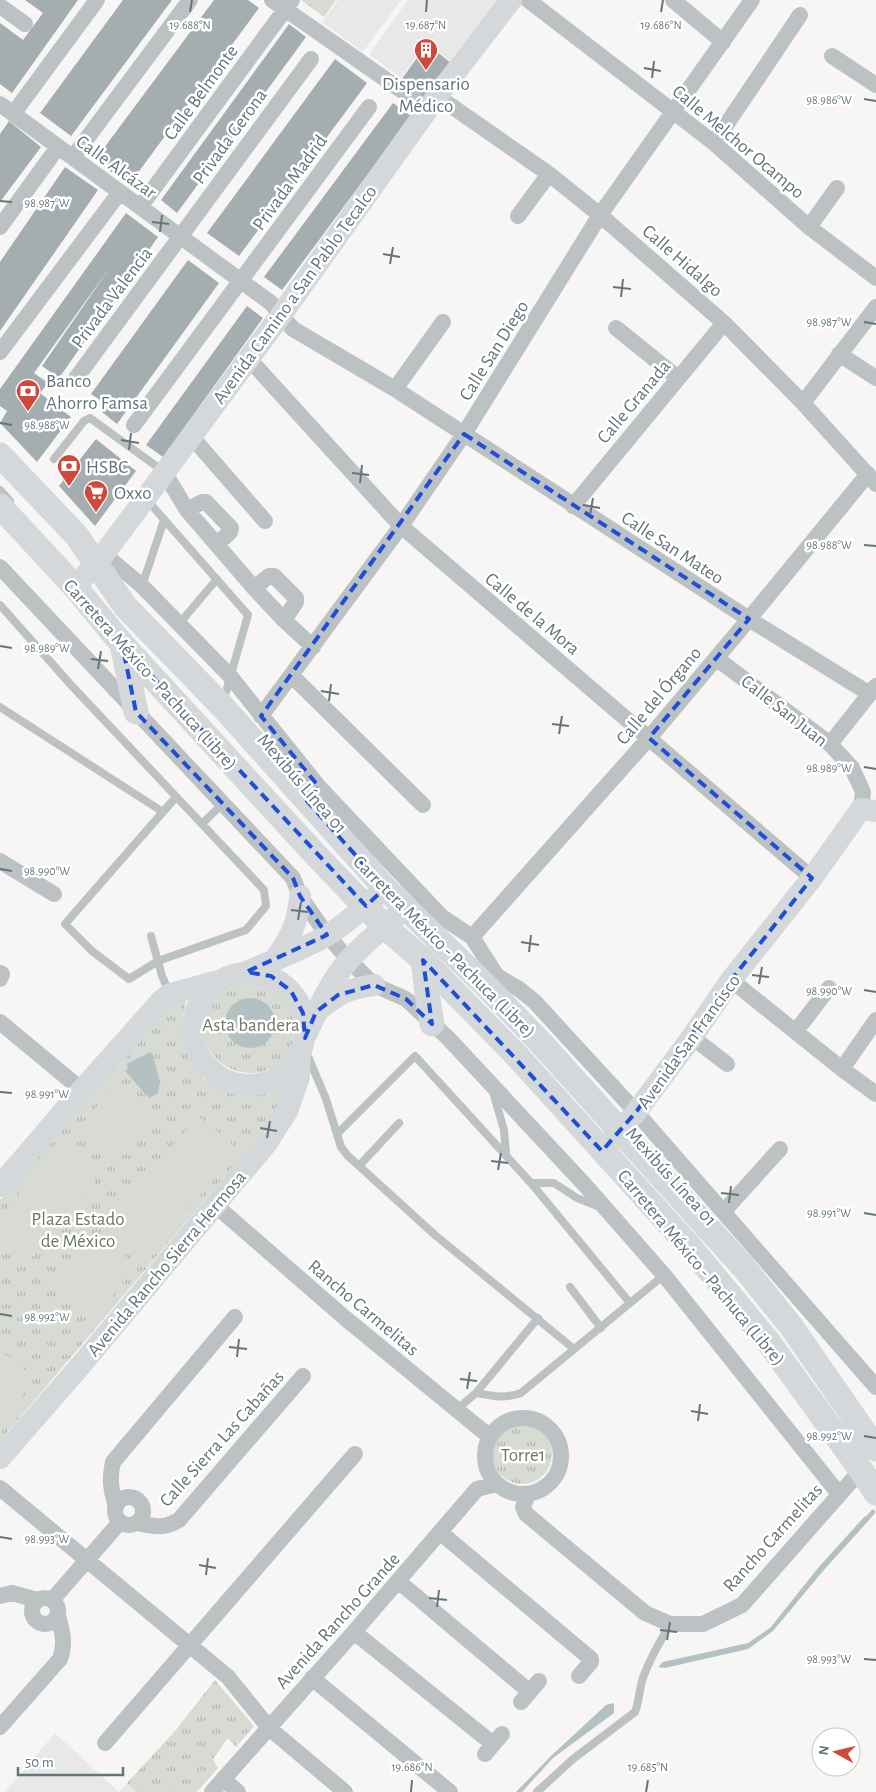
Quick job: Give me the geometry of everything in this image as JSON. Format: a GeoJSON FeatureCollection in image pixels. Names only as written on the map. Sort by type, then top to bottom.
{"type":"FeatureCollection","features":[{"type":"Feature","properties":{"kind":"main road","name":"Carretera México - Pachuca (Libre)"},"geometry":{"type":"LineString","coordinates":[[0,454],[77,536],[89,571],[122,644],[315,854],[390,903],[492,989],[540,1042],[690,1247],[742,1308],[871,1470]]}},
{"type":"Feature","properties":{"kind":"main road","name":"Carretera México - Pachuca (Libre)"},"geometry":{"type":"LineString","coordinates":[[7,506],[89,571],[125,606],[218,708],[312,801],[390,903],[424,960],[517,1056],[611,1141]]}},
{"type":"Feature","properties":{"kind":"main road"},"geometry":{"type":"LineString","coordinates":[[122,644],[136,712]]}},
{"type":"Feature","properties":{"kind":"main road"},"geometry":{"type":"LineString","coordinates":[[424,960],[426,993],[432,1024]]}},
{"type":"Feature","properties":{"kind":"street"},"geometry":{"type":"LineString","coordinates":[[7,109],[97,0]]}},
{"type":"Feature","properties":{"kind":"street"},"geometry":{"type":"LineString","coordinates":[[73,157],[190,0]]}},
{"type":"Feature","properties":{"kind":"street"},"geometry":{"type":"LineString","coordinates":[[673,0],[724,42]]}},
{"type":"Feature","properties":{"kind":"street","name":"Calle San Diego"},"geometry":{"type":"LineString","coordinates":[[261,716],[401,526],[464,434],[600,215],[752,0]]}},
{"type":"Feature","properties":{"kind":"street","name":"Avenida Camino a San Pablo Tecalco"},"geometry":{"type":"LineString","coordinates":[[89,571],[249,359],[432,102],[513,1]]}},
{"type":"Feature","properties":{"kind":"street","name":"Calle Melchor Ocampo"},"geometry":{"type":"LineString","coordinates":[[513,1],[674,112],[714,143],[809,226],[876,278]]}},
{"type":"Feature","properties":{"kind":"street","name":"Calle Hidalgo"},"geometry":{"type":"LineString","coordinates":[[283,3],[432,102],[549,174],[600,215],[724,323],[803,404],[872,479]]}},
{"type":"Feature","properties":{"kind":"street","name":"Calle Belmonte"},"geometry":{"type":"LineString","coordinates":[[140,207],[283,3]]}},
{"type":"Feature","properties":{"kind":"street"},"geometry":{"type":"LineString","coordinates":[[0,6],[25,24]]}},
{"type":"Feature","properties":{"kind":"street"},"geometry":{"type":"LineString","coordinates":[[714,143],[800,15]]}},
{"type":"Feature","properties":{"kind":"street"},"geometry":{"type":"LineString","coordinates":[[832,56],[876,85]]}},
{"type":"Feature","properties":{"kind":"street","name":"Privada Gerona"},"geometry":{"type":"LineString","coordinates":[[181,237],[311,59]]}},
{"type":"Feature","properties":{"kind":"street","name":"Privada Madrid"},"geometry":{"type":"LineString","coordinates":[[134,425],[369,107]]}},
{"type":"Feature","properties":{"kind":"street","name":"Calle Alcázar"},"geometry":{"type":"LineString","coordinates":[[7,109],[271,303],[281,315]]}},
{"type":"Feature","properties":{"kind":"street"},"geometry":{"type":"LineString","coordinates":[[0,227],[58,147]]}},
{"type":"Feature","properties":{"kind":"street"},"geometry":{"type":"LineString","coordinates":[[518,216],[549,174]]}},
{"type":"Feature","properties":{"kind":"street"},"geometry":{"type":"LineString","coordinates":[[809,226],[837,188]]}},
{"type":"Feature","properties":{"kind":"street"},"geometry":{"type":"LineString","coordinates":[[0,352],[120,192]]}},
{"type":"Feature","properties":{"kind":"street","name":"Privada Valencia"},"geometry":{"type":"LineString","coordinates":[[74,381],[181,237]]}},
{"type":"Feature","properties":{"kind":"street"},"geometry":{"type":"LineString","coordinates":[[803,404],[876,307]]}},
{"type":"Feature","properties":{"kind":"street","name":"Calle San Mateo"},"geometry":{"type":"LineString","coordinates":[[281,315],[293,329],[395,389],[749,619],[873,690]]}},
{"type":"Feature","properties":{"kind":"street"},"geometry":{"type":"LineString","coordinates":[[395,389],[442,322]]}},
{"type":"Feature","properties":{"kind":"street","name":"Calle Granada"},"geometry":{"type":"LineString","coordinates":[[573,506],[724,323]]}},
{"type":"Feature","properties":{"kind":"street"},"geometry":{"type":"LineString","coordinates":[[616,328],[678,378]]}},
{"type":"Feature","properties":{"kind":"street"},"geometry":{"type":"LineString","coordinates":[[840,354],[876,378]]}},
{"type":"Feature","properties":{"kind":"street","name":"Calle de la Mora"},"geometry":{"type":"LineString","coordinates":[[249,359],[401,526],[812,878]]}},
{"type":"Feature","properties":{"kind":"street"},"geometry":{"type":"LineString","coordinates":[[191,436],[265,521]]}},
{"type":"Feature","properties":{"kind":"street"},"geometry":{"type":"LineString","coordinates":[[164,472],[187,510],[202,502],[206,502],[231,528],[230,532],[217,544],[254,588],[313,647]]}},
{"type":"Feature","properties":{"kind":"street","name":"Calle del Órgano"},"geometry":{"type":"LineString","coordinates":[[472,937],[649,738],[749,619],[872,479]]}},
{"type":"Feature","properties":{"kind":"street"},"geometry":{"type":"LineString","coordinates":[[0,567],[293,878],[300,896],[327,935],[349,960],[374,985],[406,1000],[432,1024],[606,1210],[664,1275],[839,1494]]}},
{"type":"Feature","properties":{"kind":"street"},"geometry":{"type":"LineString","coordinates":[[89,571],[142,586],[230,676],[261,716],[312,801]]}},
{"type":"Feature","properties":{"kind":"street"},"geometry":{"type":"LineString","coordinates":[[254,588],[269,576],[274,576],[296,598],[296,602],[284,620]]}},
{"type":"Feature","properties":{"kind":"street","name":"Calle San Juan"},"geometry":{"type":"LineString","coordinates":[[716,658],[830,744],[852,768],[869,810]]}},
{"type":"Feature","properties":{"kind":"street"},"geometry":{"type":"LineString","coordinates":[[291,675],[423,805]]}},
{"type":"Feature","properties":{"kind":"street"},"geometry":{"type":"LineString","coordinates":[[830,744],[873,690]]}},
{"type":"Feature","properties":{"kind":"street","name":"Avenida San Francisco"},"geometry":{"type":"LineString","coordinates":[[611,1141],[636,1112],[692,1037],[731,980],[869,810]]}},
{"type":"Feature","properties":{"kind":"street"},"geometry":{"type":"LineString","coordinates":[[0,861],[54,894]]}},
{"type":"Feature","properties":{"kind":"street"},"geometry":{"type":"LineString","coordinates":[[274,960],[291,936],[299,915],[300,896]]}},
{"type":"Feature","properties":{"kind":"street"},"geometry":{"type":"LineString","coordinates":[[0,1186],[82,1090],[161,1001],[170,994],[246,972],[327,935],[390,903],[442,917],[472,937],[492,989],[519,989],[534,1001],[724,1211],[876,1387]]}},
{"type":"Feature","properties":{"kind":"street","name":"Avenida Rancho Sierra Hermosa"},"geometry":{"type":"LineString","coordinates":[[0,1458],[266,1144],[287,1110],[299,1077],[302,1045],[316,1012],[335,977],[390,903]]}},
{"type":"Feature","properties":{"kind":"street"},"geometry":{"type":"LineString","coordinates":[[0,972],[2,974],[0,979]]}},
{"type":"Feature","properties":{"kind":"street"},"geometry":{"type":"LineString","coordinates":[[219,980],[204,994],[195,1012],[192,1032],[197,1052],[208,1069],[226,1081],[248,1086],[269,1082],[288,1070],[302,1045],[303,1013],[291,991],[271,976],[246,972]]}},
{"type":"Feature","properties":{"kind":"street"},"geometry":{"type":"LineString","coordinates":[[731,980],[876,1094]]}},
{"type":"Feature","properties":{"kind":"street"},"geometry":{"type":"LineString","coordinates":[[316,1012],[338,995],[354,988],[374,985]]}},
{"type":"Feature","properties":{"kind":"street"},"geometry":{"type":"LineString","coordinates":[[796,1032],[829,988]]}},
{"type":"Feature","properties":{"kind":"street"},"geometry":{"type":"LineString","coordinates":[[842,1069],[876,1020]]}},
{"type":"Feature","properties":{"kind":"street"},"geometry":{"type":"LineString","coordinates":[[0,1022],[82,1090]]}},
{"type":"Feature","properties":{"kind":"street"},"geometry":{"type":"LineString","coordinates":[[692,1037],[727,1064]]}},
{"type":"Feature","properties":{"kind":"street"},"geometry":{"type":"LineString","coordinates":[[724,1211],[780,1148]]}},
{"type":"Feature","properties":{"kind":"street","name":"Rancho Carmelitas"},"geometry":{"type":"LineString","coordinates":[[215,1205],[345,1318],[490,1437]]}},
{"type":"Feature","properties":{"kind":"street"},"geometry":{"type":"LineString","coordinates":[[49,1605],[87,1561],[118,1515],[120,1501],[132,1497],[138,1500],[144,1512],[142,1518],[138,1523],[129,1526],[118,1515],[110,1486],[113,1462],[236,1317]]}},
{"type":"Feature","properties":{"kind":"street","name":"Calle Sierra Las Cabañas"},"geometry":{"type":"LineString","coordinates":[[138,1523],[159,1527],[170,1525],[180,1520],[303,1376]]}},
{"type":"Feature","properties":{"kind":"street"},"geometry":{"type":"LineString","coordinates":[[517,1418],[534,1420],[549,1428],[558,1442],[560,1459],[555,1476],[544,1488],[528,1494],[511,1493],[496,1484],[487,1470],[484,1453],[490,1437],[501,1424],[517,1418]]}},
{"type":"Feature","properties":{"kind":"street"},"geometry":{"type":"LineString","coordinates":[[105,1743],[355,1454]]}},
{"type":"Feature","properties":{"kind":"street","name":"Rancho Carmelitas"},"geometry":{"type":"LineString","coordinates":[[528,1494],[523,1507],[526,1514],[645,1613],[670,1624],[703,1624],[742,1605],[839,1494],[871,1470]]}},
{"type":"Feature","properties":{"kind":"street","name":"Avenida Rancho Grande"},"geometry":{"type":"LineString","coordinates":[[212,1792],[354,1632],[476,1489],[496,1484]]}},
{"type":"Feature","properties":{"kind":"street"},"geometry":{"type":"LineString","coordinates":[[0,1488],[188,1645],[228,1676],[269,1728],[345,1792]]}},
{"type":"Feature","properties":{"kind":"street"},"geometry":{"type":"LineString","coordinates":[[440,1533],[591,1658],[591,1662],[579,1676]]}},
{"type":"Feature","properties":{"kind":"street"},"geometry":{"type":"LineString","coordinates":[[398,1581],[530,1692]]}},
{"type":"Feature","properties":{"kind":"street"},"geometry":{"type":"LineString","coordinates":[[0,1596],[12,1594],[49,1605],[64,1634],[64,1649],[60,1659],[0,1727]]}},
{"type":"Feature","properties":{"kind":"street"},"geometry":{"type":"LineString","coordinates":[[354,1632],[493,1744]]}},
{"type":"Feature","properties":{"kind":"street"},"geometry":{"type":"LineString","coordinates":[[312,1678],[454,1789]]}},
{"type":"Feature","properties":{"kind":"street"},"geometry":{"type":"LineString","coordinates":[[223,1779],[238,1792]]}},
{"type":"Feature","properties":{"kind":"lane"},"geometry":{"type":"LineString","coordinates":[[54,459],[84,421],[90,418],[164,472]]}},
{"type":"Feature","properties":{"kind":"lane"},"geometry":{"type":"LineString","coordinates":[[0,490],[7,506]]}},
{"type":"Feature","properties":{"kind":"lane"},"geometry":{"type":"LineString","coordinates":[[145,499],[248,615],[230,676],[218,708]]}},
{"type":"Feature","properties":{"kind":"lane"},"geometry":{"type":"LineString","coordinates":[[142,586],[164,520]]}},
{"type":"Feature","properties":{"kind":"lane","name":"Mexibús Línea 01"},"geometry":{"type":"LineString","coordinates":[[54,552],[89,571],[140,653],[315,842]]}},
{"type":"Feature","properties":{"kind":"lane"},"geometry":{"type":"LineString","coordinates":[[178,624],[217,580]]}},
{"type":"Feature","properties":{"kind":"lane"},"geometry":{"type":"LineString","coordinates":[[0,605],[71,685],[264,890],[266,906],[246,930],[158,962],[129,979],[92,951],[65,924],[176,797]]}},
{"type":"Feature","properties":{"kind":"lane"},"geometry":{"type":"LineString","coordinates":[[114,606],[127,620]]}},
{"type":"Feature","properties":{"kind":"lane"},"geometry":{"type":"LineString","coordinates":[[0,708],[163,812]]}},
{"type":"Feature","properties":{"kind":"lane"},"geometry":{"type":"LineString","coordinates":[[202,824],[223,804]]}},
{"type":"Feature","properties":{"kind":"lane","name":"Mexibús Línea 01"},"geometry":{"type":"LineString","coordinates":[[322,849],[390,903],[483,1014],[501,1027]]}},
{"type":"Feature","properties":{"kind":"lane"},"geometry":{"type":"LineString","coordinates":[[151,936],[170,994]]}},
{"type":"Feature","properties":{"kind":"lane"},"geometry":{"type":"LineString","coordinates":[[302,1045],[326,1099],[341,1147],[359,1166],[435,1235],[574,1349]]}},
{"type":"Feature","properties":{"kind":"lane"},"geometry":{"type":"LineString","coordinates":[[337,1134],[415,1056],[506,1154],[630,1303]]}},
{"type":"Feature","properties":{"kind":"lane","name":"Mexibús Línea 01"},"geometry":{"type":"LineString","coordinates":[[546,1076],[689,1220]]}},
{"type":"Feature","properties":{"kind":"lane"},"geometry":{"type":"LineString","coordinates":[[491,1085],[504,1130],[506,1154]]}},
{"type":"Feature","properties":{"kind":"lane"},"geometry":{"type":"LineString","coordinates":[[359,1166],[399,1123]]}},
{"type":"Feature","properties":{"kind":"lane","name":"Mexibús Línea 01"},"geometry":{"type":"LineString","coordinates":[[611,1141],[721,1272]]}},
{"type":"Feature","properties":{"kind":"lane"},"geometry":{"type":"LineString","coordinates":[[531,1183],[554,1183],[578,1198],[606,1210]]}},
{"type":"Feature","properties":{"kind":"lane"},"geometry":{"type":"LineString","coordinates":[[476,1393],[498,1398],[521,1393],[664,1275]]}},
{"type":"Feature","properties":{"kind":"lane"},"geometry":{"type":"LineString","coordinates":[[570,1287],[601,1328]]}},
{"type":"Feature","properties":{"kind":"lane"},"geometry":{"type":"LineString","coordinates":[[763,1305],[781,1326],[871,1470]]}},
{"type":"Feature","properties":{"kind":"lane"},"geometry":{"type":"LineString","coordinates":[[456,1410],[476,1393],[538,1318]]}},
{"type":"Feature","properties":{"kind":"lane"},"geometry":{"type":"LineString","coordinates":[[833,1416],[871,1470]]}},
{"type":"Feature","properties":{"kind":"lane"},"geometry":{"type":"LineString","coordinates":[[536,1792],[573,1758],[635,1712],[639,1703],[645,1673],[670,1624]]}},
{"type":"Feature","properties":{"kind":"highlighted area"},"geometry":{"type":"Polygon","coordinates":[[[464,434],[749,619],[649,738],[812,878],[731,980],[636,1112],[602,1151],[423,960],[432,1024],[406,999],[374,985],[338,995],[316,1012],[305,1038],[303,1013],[291,991],[271,976],[246,972],[327,935],[300,896],[293,878],[136,712],[122,644],[366,906],[385,888],[307,801],[319,787],[261,716],[464,434]]]}},
{"type":"Feature","properties":{"kind":"shaded area"},"geometry":{"type":"Polygon","coordinates":[[[338,0],[401,0],[363,52],[322,22],[338,0]]]}},
{"type":"Feature","properties":{"kind":"shaded area"},"geometry":{"type":"Polygon","coordinates":[[[408,0],[497,1],[450,60],[426,43],[401,78],[369,54],[408,0]]]}},
{"type":"Feature","properties":{"kind":"shaded area"},"geometry":{"type":"Polygon","coordinates":[[[250,998],[264,1002],[271,1009],[275,1023],[271,1037],[264,1044],[250,1048],[236,1044],[229,1037],[225,1023],[229,1009],[236,1002],[250,998]]]}},
{"type":"Feature","properties":{"kind":"shaded area"},"geometry":{"type":"Polygon","coordinates":[[[151,1052],[157,1072],[159,1088],[158,1093],[149,1098],[126,1072],[128,1066],[126,1064],[151,1052]]]}},
{"type":"Feature","properties":{"kind":"shaded area"},"geometry":{"type":"Polygon","coordinates":[[[865,1516],[870,1519],[773,1631],[748,1649],[665,1668],[658,1667],[663,1662],[748,1643],[770,1628],[818,1568],[865,1516]]]}},
{"type":"Feature","properties":{"kind":"shaded area"},"geometry":{"type":"Polygon","coordinates":[[[614,1703],[614,1713],[553,1758],[522,1792],[516,1792],[552,1755],[606,1705],[614,1703]]]}},
{"type":"Feature","properties":{"kind":"shaded area"},"geometry":{"type":"Polygon","coordinates":[[[55,1733],[119,1792],[5,1792],[55,1733]]]}},
{"type":"Feature","properties":{"kind":"shaded area"},"geometry":{"type":"Polygon","coordinates":[[[127,1783],[136,1792],[119,1792],[127,1783]]]}},
{"type":"Feature","properties":{"kind":"green space"},"geometry":{"type":"Polygon","coordinates":[[[301,0],[336,0],[324,17],[301,0]]]}},
{"type":"Feature","properties":{"kind":"green space","name":"Asta bandera"},"geometry":{"type":"Polygon","coordinates":[[[251,975],[270,979],[286,989],[296,1005],[300,1024],[296,1043],[286,1059],[270,1069],[251,1073],[232,1069],[216,1059],[206,1043],[202,1024],[206,1005],[216,989],[232,979],[251,975]]]}},
{"type":"Feature","properties":{"kind":"green space","name":"Plaza Estado de México"},"geometry":{"type":"Polygon","coordinates":[[[187,995],[182,1024],[188,1049],[204,1080],[253,1092],[287,1085],[272,1118],[252,1144],[0,1441],[0,1200],[56,1136],[146,1025],[187,995]]]}},
{"type":"Feature","properties":{"kind":"green space"},"geometry":{"type":"Polygon","coordinates":[[[118,1081],[154,1113],[112,1162],[76,1130],[118,1081]]]}},
{"type":"Feature","properties":{"kind":"green space"},"geometry":{"type":"Polygon","coordinates":[[[198,1116],[239,1150],[144,1260],[105,1226],[198,1116]]]}},
{"type":"Feature","properties":{"kind":"green space"},"geometry":{"type":"Polygon","coordinates":[[[65,1150],[93,1174],[95,1183],[34,1256],[19,1255],[0,1240],[0,1217],[55,1152],[65,1150]]]}},
{"type":"Feature","properties":{"kind":"green space"},"geometry":{"type":"Polygon","coordinates":[[[96,1232],[137,1266],[93,1320],[52,1285],[96,1232]]]}},
{"type":"Feature","properties":{"kind":"green space"},"geometry":{"type":"Polygon","coordinates":[[[0,1353],[20,1365],[29,1374],[33,1383],[0,1422],[0,1353]]]}},
{"type":"Feature","properties":{"kind":"green space","name":"Torre1"},"geometry":{"type":"Polygon","coordinates":[[[522,1424],[539,1429],[547,1437],[552,1454],[547,1471],[539,1479],[522,1484],[505,1479],[497,1471],[492,1454],[497,1437],[505,1429],[522,1424]]]}},
{"type":"Feature","properties":{"kind":"green space"},"geometry":{"type":"Polygon","coordinates":[[[215,1680],[254,1726],[236,1747],[228,1738],[213,1759],[218,1768],[197,1792],[136,1792],[127,1783],[175,1731],[215,1680]]]}},
{"type":"Feature","properties":{"kind":"building"},"geometry":{"type":"Polygon","coordinates":[[[25,0],[78,0],[12,93],[0,84],[0,23],[23,40],[43,13],[25,0]]]}},
{"type":"Feature","properties":{"kind":"building"},"geometry":{"type":"Polygon","coordinates":[[[123,0],[172,0],[71,136],[40,113],[123,0]]]}},
{"type":"Feature","properties":{"kind":"building"},"geometry":{"type":"Polygon","coordinates":[[[214,0],[248,0],[259,8],[129,185],[95,160],[214,0]]]}},
{"type":"Feature","properties":{"kind":"building"},"geometry":{"type":"Polygon","coordinates":[[[289,24],[306,37],[177,213],[161,200],[289,24]]]}},
{"type":"Feature","properties":{"kind":"building","name":"Dispensario Médico"},"geometry":{"type":"Polygon","coordinates":[[[427,44],[451,63],[425,98],[401,80],[427,44]]]}},
{"type":"Feature","properties":{"kind":"building"},"geometry":{"type":"Polygon","coordinates":[[[335,59],[367,83],[239,256],[207,233],[335,59]]]}},
{"type":"Feature","properties":{"kind":"building"},"geometry":{"type":"Polygon","coordinates":[[[393,103],[411,116],[282,290],[264,277],[393,103]]]}},
{"type":"Feature","properties":{"kind":"building"},"geometry":{"type":"Polygon","coordinates":[[[9,121],[41,147],[0,202],[0,134],[9,121]]]}},
{"type":"Feature","properties":{"kind":"building"},"geometry":{"type":"Polygon","coordinates":[[[65,167],[98,190],[0,331],[0,262],[65,167]]]}},
{"type":"Feature","properties":{"kind":"building"},"geometry":{"type":"Polygon","coordinates":[[[126,213],[158,237],[59,378],[42,366],[111,266],[34,373],[48,383],[40,393],[71,417],[37,462],[0,423],[7,411],[0,406],[0,389],[126,213]]]}},
{"type":"Feature","properties":{"kind":"building"},"geometry":{"type":"Polygon","coordinates":[[[188,260],[219,283],[117,424],[102,412],[107,405],[91,394],[188,260]]]}},
{"type":"Feature","properties":{"kind":"building"},"geometry":{"type":"Polygon","coordinates":[[[247,306],[263,318],[163,457],[146,445],[247,306]]]}},
{"type":"Feature","properties":{"kind":"building"},"geometry":{"type":"Polygon","coordinates":[[[96,439],[136,471],[95,526],[59,486],[96,439]]]}},
{"type":"Feature","properties":{"kind":"waterway"},"geometry":{"type":"LineString","coordinates":[[864,1522],[873,1512]]}},
{"type":"Feature","properties":{"kind":"place","name":"Dispensario Médico"},"geometry":{"type":"Point","coordinates":[426,71]}},
{"type":"Feature","properties":{"kind":"place","name":"Banco Ahorro Famsa"},"geometry":{"type":"Point","coordinates":[28,412]}},
{"type":"Feature","properties":{"kind":"place","name":"HSBC"},"geometry":{"type":"Point","coordinates":[69,487]}},
{"type":"Feature","properties":{"kind":"place","name":"Oxxo"},"geometry":{"type":"Point","coordinates":[96,513]}}]}
